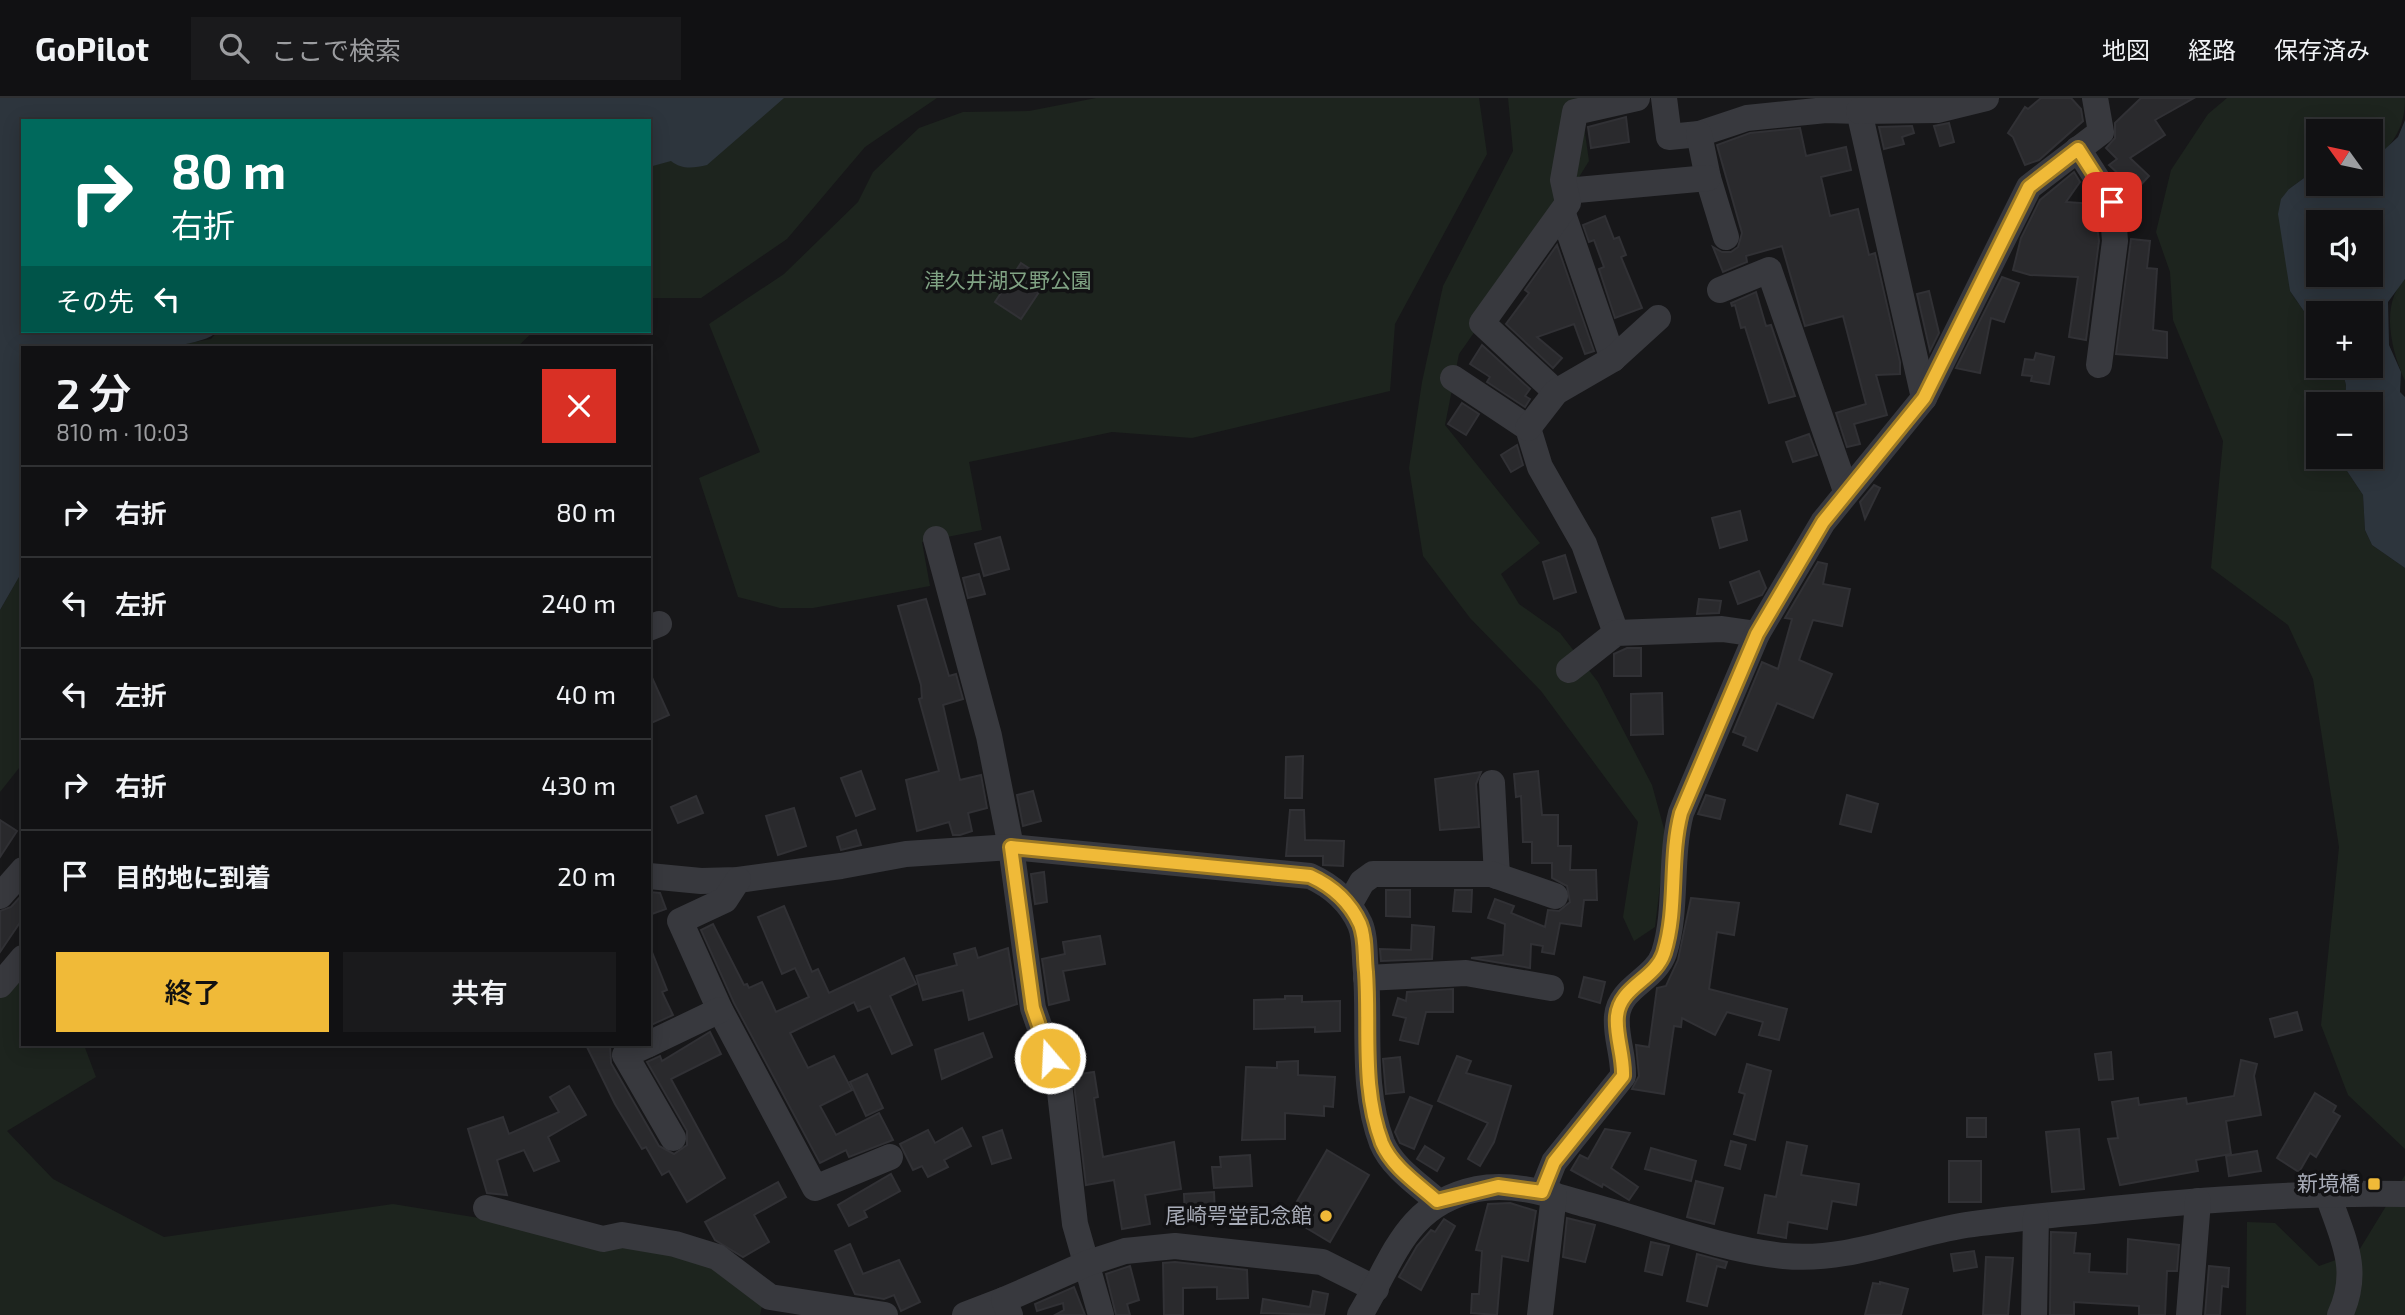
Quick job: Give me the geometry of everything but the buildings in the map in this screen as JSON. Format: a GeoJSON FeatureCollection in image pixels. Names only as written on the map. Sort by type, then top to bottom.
{"type":"FeatureCollection","features":[{"type":"Feature","properties":{"kind":"street"},"geometry":{"type":"LineString","coordinates":[[1613,359],[1564,203],[1563,180],[1574,112],[1637,98]]}},
{"type":"Feature","properties":{"kind":"street"},"geometry":{"type":"LineString","coordinates":[[1664,98],[1669,137],[1699,134],[1745,108],[1825,104],[1859,111],[1918,104],[1937,110],[1986,98]]}},
{"type":"Feature","properties":{"kind":"street"},"geometry":{"type":"LineString","coordinates":[[1540,1315],[1548,1194],[1554,1162],[1623,1076],[1616,1017],[1622,998],[1653,971],[1664,954],[1670,912],[1674,840],[1681,813],[1757,634],[1823,522],[1924,398],[2029,187],[2101,132],[2095,98]]}},
{"type":"Feature","properties":{"kind":"street"},"geometry":{"type":"LineString","coordinates":[[1859,111],[1924,398]]}},
{"type":"Feature","properties":{"kind":"street"},"geometry":{"type":"LineString","coordinates":[[1699,134],[1708,178],[1726,237]]}},
{"type":"Feature","properties":{"kind":"street"},"geometry":{"type":"LineString","coordinates":[[2078,149],[2112,202],[2115,242],[2099,365]]}},
{"type":"Feature","properties":{"kind":"street"},"geometry":{"type":"LineString","coordinates":[[1556,392],[1482,323],[1564,203],[1708,178]]}},
{"type":"Feature","properties":{"kind":"street"},"geometry":{"type":"LineString","coordinates":[[1720,290],[1769,270],[1846,491]]}},
{"type":"Feature","properties":{"kind":"street"},"geometry":{"type":"LineString","coordinates":[[1528,428],[1556,392],[1613,359],[1658,318]]}},
{"type":"Feature","properties":{"kind":"street"},"geometry":{"type":"LineString","coordinates":[[1453,378],[1528,428],[1540,467],[1584,544],[1616,633]]}},
{"type":"Feature","properties":{"kind":"street"},"geometry":{"type":"LineString","coordinates":[[936,539],[989,736],[1011,847],[1033,1008],[1059,1083],[1075,1224],[1101,1315]]}},
{"type":"Feature","properties":{"kind":"street"},"geometry":{"type":"LineString","coordinates":[[1569,670],[1616,633],[1722,629],[1757,634]]}},
{"type":"Feature","properties":{"kind":"street"},"geometry":{"type":"LineString","coordinates":[[1492,783],[1497,876]]}},
{"type":"Feature","properties":{"kind":"street"},"geometry":{"type":"LineString","coordinates":[[651,876],[701,881],[738,880],[906,854],[1011,847],[1292,873],[1321,881],[1349,905],[1363,933],[1368,1075],[1373,1112],[1382,1143],[1393,1161],[1437,1201]]}},
{"type":"Feature","properties":{"kind":"street"},"geometry":{"type":"LineString","coordinates":[[0,896],[21,872]]}},
{"type":"Feature","properties":{"kind":"street"},"geometry":{"type":"LineString","coordinates":[[1349,905],[1362,882],[1373,874],[1497,876],[1555,896]]}},
{"type":"Feature","properties":{"kind":"street"},"geometry":{"type":"LineString","coordinates":[[738,880],[725,900],[680,921],[720,1010],[815,1188],[890,1157]]}},
{"type":"Feature","properties":{"kind":"street"},"geometry":{"type":"LineString","coordinates":[[0,985],[21,960]]}},
{"type":"Feature","properties":{"kind":"street"},"geometry":{"type":"LineString","coordinates":[[1366,978],[1466,973],[1551,988]]}},
{"type":"Feature","properties":{"kind":"street"},"geometry":{"type":"LineString","coordinates":[[651,1043],[720,1010]]}},
{"type":"Feature","properties":{"kind":"street"},"geometry":{"type":"LineString","coordinates":[[644,1046],[625,1055],[673,1138]]}},
{"type":"Feature","properties":{"kind":"street"},"geometry":{"type":"LineString","coordinates":[[1360,1315],[1404,1235],[1437,1201],[1498,1186],[1548,1194],[1759,1252],[1811,1258],[1839,1257],[1934,1231],[2036,1217],[2198,1201],[2332,1192],[2405,1194]]}},
{"type":"Feature","properties":{"kind":"street"},"geometry":{"type":"LineString","coordinates":[[2332,1192],[2350,1262],[2340,1315]]}},
{"type":"Feature","properties":{"kind":"street"},"geometry":{"type":"LineString","coordinates":[[2189,1315],[2198,1201]]}},
{"type":"Feature","properties":{"kind":"street"},"geometry":{"type":"LineString","coordinates":[[486,1208],[603,1239],[622,1235],[675,1244],[717,1257],[770,1297],[885,1315]]}},
{"type":"Feature","properties":{"kind":"street"},"geometry":{"type":"LineString","coordinates":[[2034,1315],[2036,1217]]}},
{"type":"Feature","properties":{"kind":"street"},"geometry":{"type":"LineString","coordinates":[[965,1315],[1007,1308],[1088,1263],[1125,1251],[1175,1246],[1322,1262],[1376,1289]]}},
{"type":"Feature","properties":{"kind":"green space"},"geometry":{"type":"Polygon","coordinates":[[[782,98],[937,98],[865,147],[787,239],[701,298],[651,298],[651,165],[782,98]]]}},
{"type":"Feature","properties":{"kind":"green space","name":"津久井湖又野公園"},"geometry":{"type":"Polygon","coordinates":[[[1096,98],[1479,98],[1487,154],[1395,324],[1390,391],[1192,438],[1112,432],[969,462],[982,530],[922,542],[930,586],[813,608],[780,608],[738,597],[699,478],[760,452],[709,324],[784,274],[858,202],[873,172],[919,128],[963,112],[1029,111],[1096,98]]]}},
{"type":"Feature","properties":{"kind":"green space"},"geometry":{"type":"Polygon","coordinates":[[[1508,98],[1580,98],[1589,161],[1546,230],[1459,354],[1445,425],[1540,543],[1501,574],[1519,604],[1560,633],[1598,682],[1652,785],[1666,836],[1655,927],[1634,941],[1623,917],[1638,822],[1541,691],[1470,618],[1423,556],[1409,468],[1422,382],[1443,286],[1513,151],[1508,98]]]}},
{"type":"Feature","properties":{"kind":"green space"},"geometry":{"type":"Polygon","coordinates":[[[2227,98],[2405,98],[2401,125],[2384,152],[2384,119],[2306,119],[2306,177],[2289,189],[2290,291],[2306,314],[2306,378],[2344,378],[2346,385],[2346,392],[2306,392],[2306,469],[2346,469],[2363,495],[2365,530],[2372,545],[2405,568],[2405,1149],[2348,1095],[2321,1025],[2339,847],[2313,679],[2288,625],[2211,568],[2223,441],[2173,320],[2170,272],[2156,232],[2171,170],[2208,114],[2227,98]]]}},
{"type":"Feature","properties":{"kind":"green space"},"geometry":{"type":"Polygon","coordinates":[[[2405,279],[2405,381],[2392,343],[2390,315],[2397,289],[2405,279]]]}},
{"type":"Feature","properties":{"kind":"green space"},"geometry":{"type":"Polygon","coordinates":[[[216,333],[532,333],[518,346],[171,346],[211,339],[216,333]]]}},
{"type":"Feature","properties":{"kind":"green space"},"geometry":{"type":"Polygon","coordinates":[[[21,573],[21,766],[0,792],[0,610],[21,573]]]}},
{"type":"Feature","properties":{"kind":"green space"},"geometry":{"type":"Polygon","coordinates":[[[21,969],[21,1046],[84,1046],[96,1077],[7,1131],[53,1179],[164,1237],[393,1204],[664,1248],[719,1269],[763,1302],[760,1315],[0,1315],[0,979],[21,969]]]}},
{"type":"Feature","properties":{"kind":"green space"},"geometry":{"type":"Polygon","coordinates":[[[2405,1175],[2405,1315],[2246,1315],[2247,1222],[2275,1223],[2319,1266],[2358,1252],[2405,1175]]]}},
{"type":"Feature","properties":{"kind":"shaded area"},"geometry":{"type":"Polygon","coordinates":[[[0,98],[784,98],[707,165],[693,167],[679,166],[671,161],[651,166],[651,119],[21,119],[21,333],[214,333],[204,339],[174,346],[21,346],[21,573],[0,610],[0,98]]]}},
{"type":"Feature","properties":{"kind":"shaded area"},"geometry":{"type":"Polygon","coordinates":[[[2405,120],[2405,279],[2388,302],[2389,345],[2401,372],[2400,392],[2405,397],[2405,568],[2372,545],[2365,530],[2363,495],[2346,469],[2383,469],[2383,392],[2346,392],[2344,378],[2383,378],[2383,301],[2306,301],[2306,314],[2290,291],[2278,214],[2281,199],[2306,177],[2306,196],[2384,196],[2384,150],[2398,137],[2405,120]]]}},
{"type":"Feature","properties":{"kind":"place","name":"新境橋"},"geometry":{"type":"Point","coordinates":[2374,1184]}},
{"type":"Feature","properties":{"kind":"place","name":"尾崎咢堂記念館"},"geometry":{"type":"Point","coordinates":[1326,1216]}},
{"type":"Feature","properties":{"kind":"route"},"geometry":{"type":"LineString","coordinates":[[1050,1058],[1033,1008],[1011,847],[1310,876],[1321,881],[1349,905],[1363,933],[1368,1075],[1373,1112],[1382,1143],[1393,1161],[1437,1201],[1476,1189],[1498,1186],[1542,1192],[1554,1162],[1623,1076],[1624,1062],[1616,1017],[1622,998],[1653,971],[1664,954],[1670,912],[1674,840],[1681,813],[1757,634],[1775,608],[1823,522],[1850,485],[1924,398],[2029,187],[2078,149],[2112,202]]}}]}
